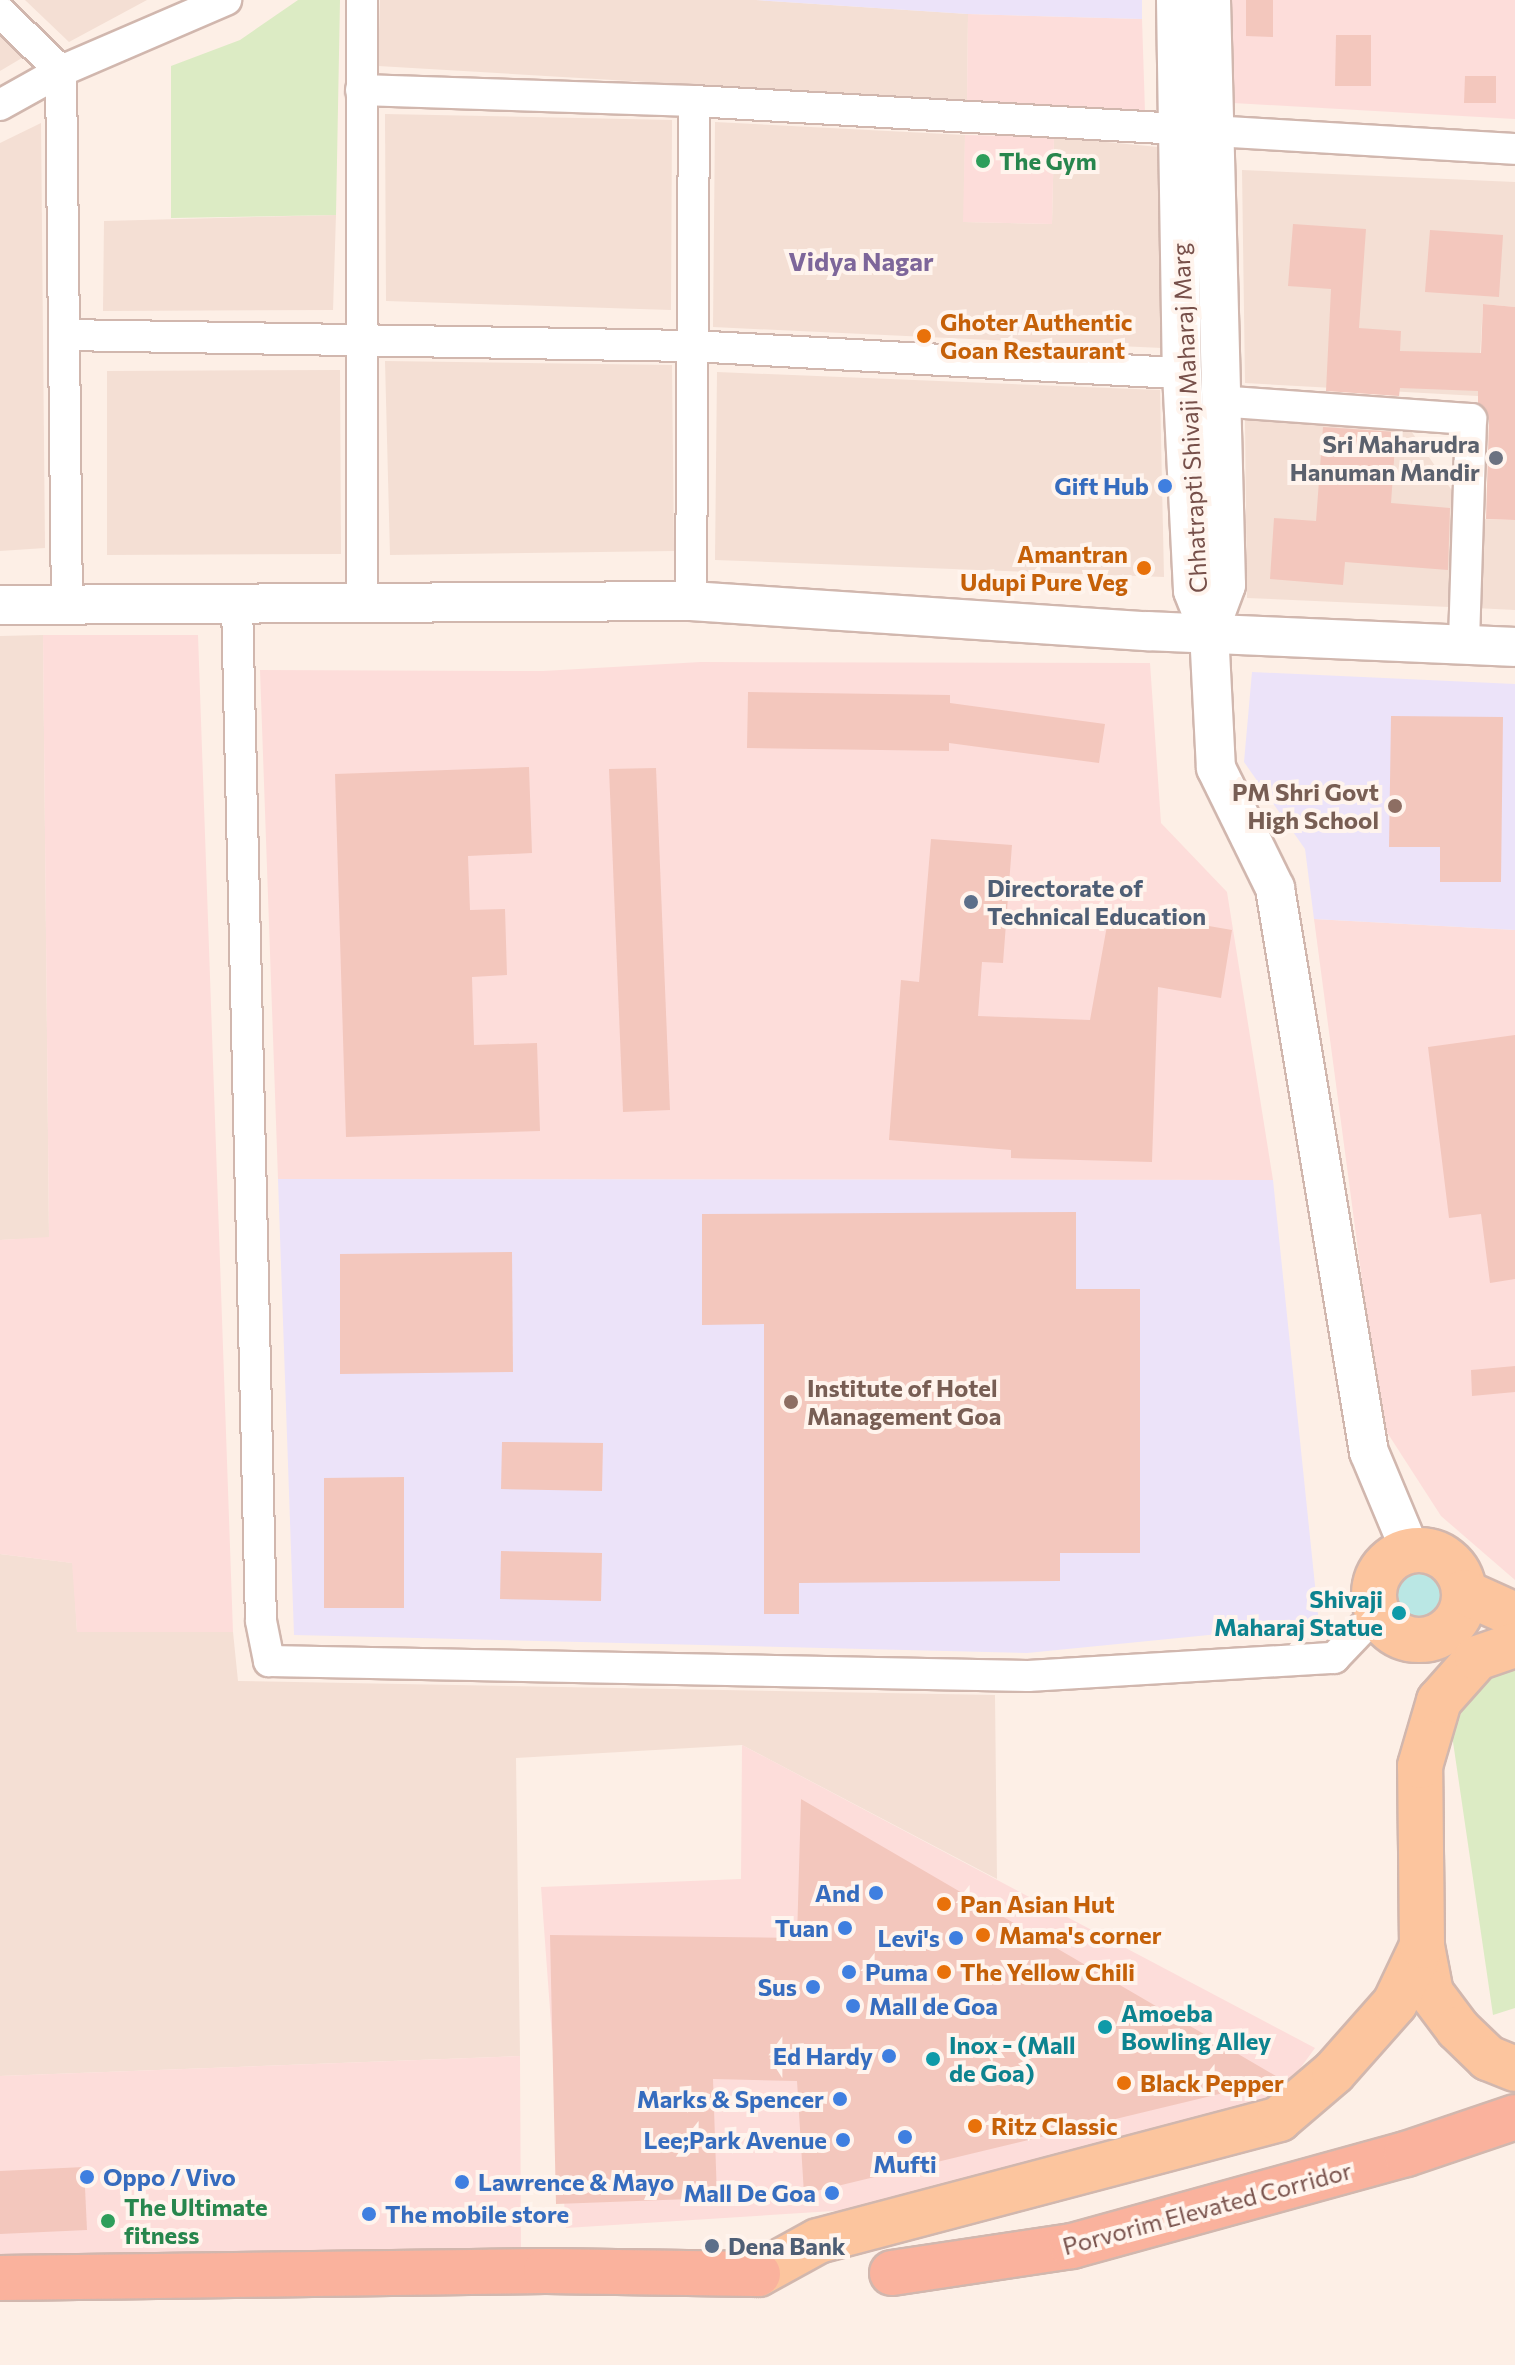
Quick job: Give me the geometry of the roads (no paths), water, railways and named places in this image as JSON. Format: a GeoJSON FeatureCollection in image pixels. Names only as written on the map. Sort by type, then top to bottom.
{"type":"FeatureCollection","features":[{"type":"Feature","properties":{"kind":"highway","name":"Porvorim Elevated Corridor"},"geometry":{"type":"LineString","coordinates":[[892,2273],[1072,2246],[1406,2154],[1515,2117]]}},
{"type":"Feature","properties":{"kind":"highway"},"geometry":{"type":"LineString","coordinates":[[0,2278],[546,2271],[758,2274]]}},
{"type":"Feature","properties":{"kind":"main road"},"geometry":{"type":"LineString","coordinates":[[1410,1550],[1440,1555],[1452,1564],[1464,1592],[1462,1607],[1445,1632],[1418,1640],[1393,1632],[1377,1613],[1374,1586],[1379,1573],[1397,1555],[1410,1550]]}},
{"type":"Feature","properties":{"kind":"main road"},"geometry":{"type":"LineString","coordinates":[[1464,1592],[1515,1615]]}},
{"type":"Feature","properties":{"kind":"main road"},"geometry":{"type":"LineString","coordinates":[[1418,1640],[1422,1946],[1431,1993],[1488,2058],[1515,2069]]}},
{"type":"Feature","properties":{"kind":"main road"},"geometry":{"type":"LineString","coordinates":[[1420,1766],[1439,1701],[1477,1658],[1515,1645]]}},
{"type":"Feature","properties":{"kind":"main road"},"geometry":{"type":"LineString","coordinates":[[758,2274],[818,2241],[1279,2119],[1334,2072],[1395,2003],[1422,1946]]}},
{"type":"Feature","properties":{"kind":"street"},"geometry":{"type":"LineString","coordinates":[[0,105],[61,71],[226,0]]}},
{"type":"Feature","properties":{"kind":"street"},"geometry":{"type":"LineString","coordinates":[[362,0],[358,339],[362,605]]}},
{"type":"Feature","properties":{"kind":"street","name":"Chhatrapti Shivaji Maharaj Marg"},"geometry":{"type":"LineString","coordinates":[[1176,0],[1194,130],[1218,401],[1226,585],[1209,631]]}},
{"type":"Feature","properties":{"kind":"street","name":"Chhatrapti Shivaji Maharaj Marg"},"geometry":{"type":"LineString","coordinates":[[1209,631],[1193,591],[1182,373],[1194,130],[1211,0]]}},
{"type":"Feature","properties":{"kind":"street"},"geometry":{"type":"LineString","coordinates":[[0,12],[61,71],[67,606]]}},
{"type":"Feature","properties":{"kind":"street"},"geometry":{"type":"LineString","coordinates":[[361,90],[694,101],[1515,149]]}},
{"type":"Feature","properties":{"kind":"street"},"geometry":{"type":"LineString","coordinates":[[691,601],[694,101]]}},
{"type":"Feature","properties":{"kind":"street"},"geometry":{"type":"LineString","coordinates":[[65,335],[692,346],[1182,373]]}},
{"type":"Feature","properties":{"kind":"street"},"geometry":{"type":"LineString","coordinates":[[1218,401],[1471,419],[1464,644]]}},
{"type":"Feature","properties":{"kind":"street"},"geometry":{"type":"LineString","coordinates":[[0,605],[691,601],[1515,647]]}},
{"type":"Feature","properties":{"kind":"street"},"geometry":{"type":"LineString","coordinates":[[237,604],[261,1621],[269,1661],[1028,1676],[1334,1658],[1377,1613]]}},
{"type":"Feature","properties":{"kind":"street"},"geometry":{"type":"LineString","coordinates":[[1209,631],[1216,768],[1275,888],[1369,1452],[1410,1550]]}},
{"type":"Feature","properties":{"kind":"water"},"geometry":{"type":"Polygon","coordinates":[[[1418,1569],[1435,1577],[1443,1594],[1435,1611],[1418,1619],[1401,1611],[1393,1594],[1401,1577],[1418,1569]]]}},
{"type":"Feature","properties":{"kind":"place","name":"The Gym"},"geometry":{"type":"Point","coordinates":[983,161]}},
{"type":"Feature","properties":{"kind":"place","name":"Ghoter Authentic Goan Restaurant"},"geometry":{"type":"Point","coordinates":[924,336]}},
{"type":"Feature","properties":{"kind":"place","name":"Sri Maharudra Hanuman Mandir"},"geometry":{"type":"Point","coordinates":[1496,458]}},
{"type":"Feature","properties":{"kind":"place","name":"Gift Hub"},"geometry":{"type":"Point","coordinates":[1165,486]}},
{"type":"Feature","properties":{"kind":"place","name":"Amantran Udupi Pure Veg"},"geometry":{"type":"Point","coordinates":[1144,568]}},
{"type":"Feature","properties":{"kind":"place","name":"PM Shri Govt High School"},"geometry":{"type":"Point","coordinates":[1395,806]}},
{"type":"Feature","properties":{"kind":"place","name":"Directorate of Technical Education"},"geometry":{"type":"Point","coordinates":[971,902]}},
{"type":"Feature","properties":{"kind":"place","name":"Institute of Hotel Management Goa"},"geometry":{"type":"Point","coordinates":[791,1402]}},
{"type":"Feature","properties":{"kind":"place","name":"Shivaji Maharaj Statue"},"geometry":{"type":"Point","coordinates":[1399,1613]}},
{"type":"Feature","properties":{"kind":"place","name":"And"},"geometry":{"type":"Point","coordinates":[876,1893]}},
{"type":"Feature","properties":{"kind":"place","name":"Pan Asian Hut"},"geometry":{"type":"Point","coordinates":[944,1904]}},
{"type":"Feature","properties":{"kind":"place","name":"Tuan"},"geometry":{"type":"Point","coordinates":[845,1928]}},
{"type":"Feature","properties":{"kind":"place","name":"Mama's corner"},"geometry":{"type":"Point","coordinates":[983,1935]}},
{"type":"Feature","properties":{"kind":"place","name":"Levi's"},"geometry":{"type":"Point","coordinates":[956,1938]}},
{"type":"Feature","properties":{"kind":"place","name":"Puma"},"geometry":{"type":"Point","coordinates":[849,1972]}},
{"type":"Feature","properties":{"kind":"place","name":"The Yellow Chili"},"geometry":{"type":"Point","coordinates":[944,1972]}},
{"type":"Feature","properties":{"kind":"place","name":"Sus"},"geometry":{"type":"Point","coordinates":[813,1987]}},
{"type":"Feature","properties":{"kind":"place","name":"Mall de Goa"},"geometry":{"type":"Point","coordinates":[853,2006]}},
{"type":"Feature","properties":{"kind":"place","name":"Amoeba Bowling Alley"},"geometry":{"type":"Point","coordinates":[1105,2027]}},
{"type":"Feature","properties":{"kind":"place","name":"Ed Hardy"},"geometry":{"type":"Point","coordinates":[889,2056]}},
{"type":"Feature","properties":{"kind":"place","name":"Inox - (Mall de Goa)"},"geometry":{"type":"Point","coordinates":[933,2059]}},
{"type":"Feature","properties":{"kind":"place","name":"Black Pepper"},"geometry":{"type":"Point","coordinates":[1124,2083]}},
{"type":"Feature","properties":{"kind":"place","name":"Marks & Spencer"},"geometry":{"type":"Point","coordinates":[840,2099]}},
{"type":"Feature","properties":{"kind":"place","name":"Ritz Classic"},"geometry":{"type":"Point","coordinates":[975,2126]}},
{"type":"Feature","properties":{"kind":"place","name":"Mufti"},"geometry":{"type":"Point","coordinates":[905,2137]}},
{"type":"Feature","properties":{"kind":"place","name":"Lee;Park Avenue"},"geometry":{"type":"Point","coordinates":[843,2140]}},
{"type":"Feature","properties":{"kind":"place","name":"Oppo / Vivo"},"geometry":{"type":"Point","coordinates":[87,2177]}},
{"type":"Feature","properties":{"kind":"place","name":"Lawrence & Mayo"},"geometry":{"type":"Point","coordinates":[462,2182]}},
{"type":"Feature","properties":{"kind":"place","name":"Mall De Goa"},"geometry":{"type":"Point","coordinates":[832,2193]}},
{"type":"Feature","properties":{"kind":"place","name":"The mobile store"},"geometry":{"type":"Point","coordinates":[369,2214]}},
{"type":"Feature","properties":{"kind":"place","name":"The Ultimate fitness"},"geometry":{"type":"Point","coordinates":[108,2221]}},
{"type":"Feature","properties":{"kind":"place","name":"Dena Bank"},"geometry":{"type":"Point","coordinates":[712,2246]}},
{"type":"Feature","properties":{"kind":"district","name":"Vidya Nagar"},"geometry":{"type":"Point","coordinates":[861,261]}}]}
